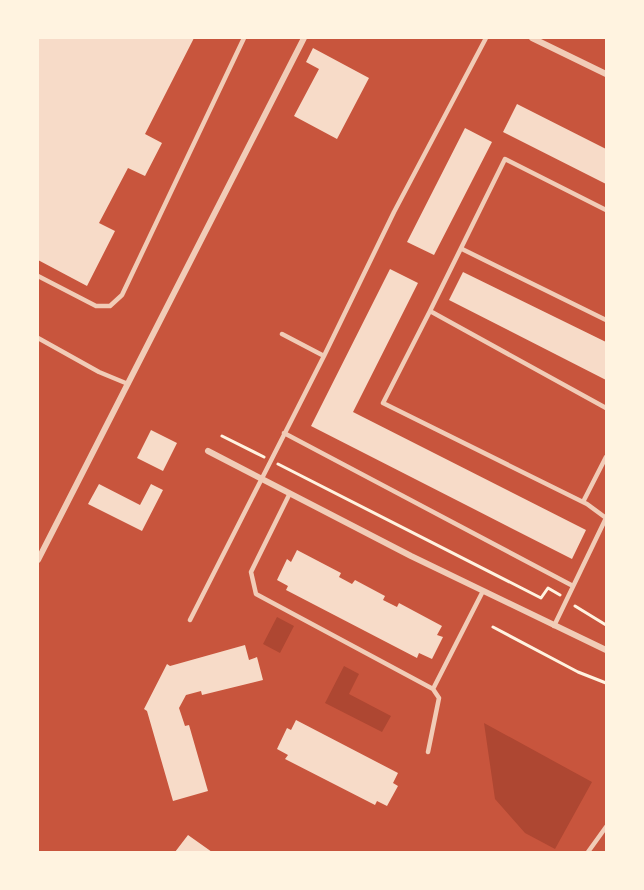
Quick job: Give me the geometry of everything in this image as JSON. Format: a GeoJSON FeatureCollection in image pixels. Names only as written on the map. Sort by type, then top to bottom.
{"type":"FeatureCollection","features":[{"type":"Feature","properties":{"kind":"street"},"geometry":{"type":"LineString","coordinates":[[38,560],[304,38]]}},
{"type":"Feature","properties":{"kind":"street"},"geometry":{"type":"LineString","coordinates":[[532,38],[606,74]]}},
{"type":"Feature","properties":{"kind":"street"},"geometry":{"type":"LineString","coordinates":[[208,451],[483,591],[606,650]]}},
{"type":"Feature","properties":{"kind":"lane"},"geometry":{"type":"LineString","coordinates":[[38,276],[96,306],[110,306],[123,295],[244,38]]}},
{"type":"Feature","properties":{"kind":"lane"},"geometry":{"type":"LineString","coordinates":[[190,620],[257,491],[260,478],[324,356],[394,212],[486,38]]}},
{"type":"Feature","properties":{"kind":"lane"},"geometry":{"type":"LineString","coordinates":[[554,626],[606,518],[583,502],[383,402],[462,249],[505,159],[606,210]]}},
{"type":"Feature","properties":{"kind":"lane"},"geometry":{"type":"LineString","coordinates":[[462,249],[606,321]]}},
{"type":"Feature","properties":{"kind":"lane"},"geometry":{"type":"LineString","coordinates":[[430,311],[606,408]]}},
{"type":"Feature","properties":{"kind":"lane"},"geometry":{"type":"LineString","coordinates":[[282,334],[324,356]]}},
{"type":"Feature","properties":{"kind":"lane"},"geometry":{"type":"LineString","coordinates":[[38,338],[99,372],[128,384]]}},
{"type":"Feature","properties":{"kind":"lane"},"geometry":{"type":"LineString","coordinates":[[284,433],[573,586]]}},
{"type":"Feature","properties":{"kind":"lane"},"geometry":{"type":"LineString","coordinates":[[583,502],[606,457]]}},
{"type":"Feature","properties":{"kind":"lane"},"geometry":{"type":"LineString","coordinates":[[291,494],[250,572],[256,594],[433,688],[440,699],[428,753]]}},
{"type":"Feature","properties":{"kind":"lane"},"geometry":{"type":"LineString","coordinates":[[433,688],[483,591]]}},
{"type":"Feature","properties":{"kind":"lane"},"geometry":{"type":"LineString","coordinates":[[597,852],[590,850],[606,827]]}},
{"type":"Feature","properties":{"kind":"path"},"geometry":{"type":"LineString","coordinates":[[222,436],[541,598],[548,588],[606,625]]}},
{"type":"Feature","properties":{"kind":"path"},"geometry":{"type":"LineString","coordinates":[[492,627],[578,672],[606,683]]}},
{"type":"Feature","properties":{"kind":"shaded area"},"geometry":{"type":"Polygon","coordinates":[[[277,617],[294,626],[280,653],[263,644],[277,617]]]}},
{"type":"Feature","properties":{"kind":"shaded area"},"geometry":{"type":"Polygon","coordinates":[[[344,666],[359,674],[349,694],[391,716],[382,732],[325,703],[344,666]]]}},
{"type":"Feature","properties":{"kind":"shaded area"},"geometry":{"type":"Polygon","coordinates":[[[484,723],[592,782],[555,849],[525,833],[495,799],[484,723]]]}},
{"type":"Feature","properties":{"kind":"building"},"geometry":{"type":"Polygon","coordinates":[[[38,38],[194,38],[145,134],[162,143],[145,176],[128,168],[99,223],[115,231],[87,286],[38,260],[38,38]]]}},
{"type":"Feature","properties":{"kind":"building"},"geometry":{"type":"Polygon","coordinates":[[[313,48],[369,78],[337,139],[294,116],[319,69],[306,62],[313,48]]]}},
{"type":"Feature","properties":{"kind":"building"},"geometry":{"type":"Polygon","coordinates":[[[517,104],[606,149],[606,184],[503,132],[517,104]]]}},
{"type":"Feature","properties":{"kind":"building"},"geometry":{"type":"Polygon","coordinates":[[[465,128],[492,142],[434,255],[407,242],[465,128]]]}},
{"type":"Feature","properties":{"kind":"building"},"geometry":{"type":"Polygon","coordinates":[[[390,269],[418,283],[353,412],[586,530],[572,559],[311,426],[390,269]]]}},
{"type":"Feature","properties":{"kind":"building"},"geometry":{"type":"Polygon","coordinates":[[[463,272],[606,342],[606,380],[449,300],[463,272]]]}},
{"type":"Feature","properties":{"kind":"building"},"geometry":{"type":"Polygon","coordinates":[[[151,430],[177,443],[163,471],[137,458],[151,430]]]}},
{"type":"Feature","properties":{"kind":"building"},"geometry":{"type":"Polygon","coordinates":[[[99,484],[140,505],[151,484],[163,490],[142,531],[88,504],[99,484]]]}},
{"type":"Feature","properties":{"kind":"building"},"geometry":{"type":"Polygon","coordinates":[[[297,550],[341,573],[339,577],[352,584],[355,580],[385,596],[383,600],[397,607],[399,603],[442,626],[437,635],[443,637],[432,659],[419,653],[417,658],[286,590],[288,586],[277,580],[287,559],[291,562],[297,550]]]}},
{"type":"Feature","properties":{"kind":"building"},"geometry":{"type":"Polygon","coordinates":[[[245,645],[249,660],[257,657],[263,680],[202,695],[201,691],[186,695],[179,708],[185,726],[189,725],[208,791],[173,801],[147,711],[144,709],[167,664],[170,666],[245,645]]]}},
{"type":"Feature","properties":{"kind":"building"},"geometry":{"type":"Polygon","coordinates":[[[296,720],[398,773],[393,783],[398,786],[387,806],[377,801],[375,805],[285,759],[288,755],[277,749],[287,728],[291,730],[296,720]]]}},
{"type":"Feature","properties":{"kind":"building"},"geometry":{"type":"Polygon","coordinates":[[[188,835],[212,852],[175,852],[188,835]]]}}]}
